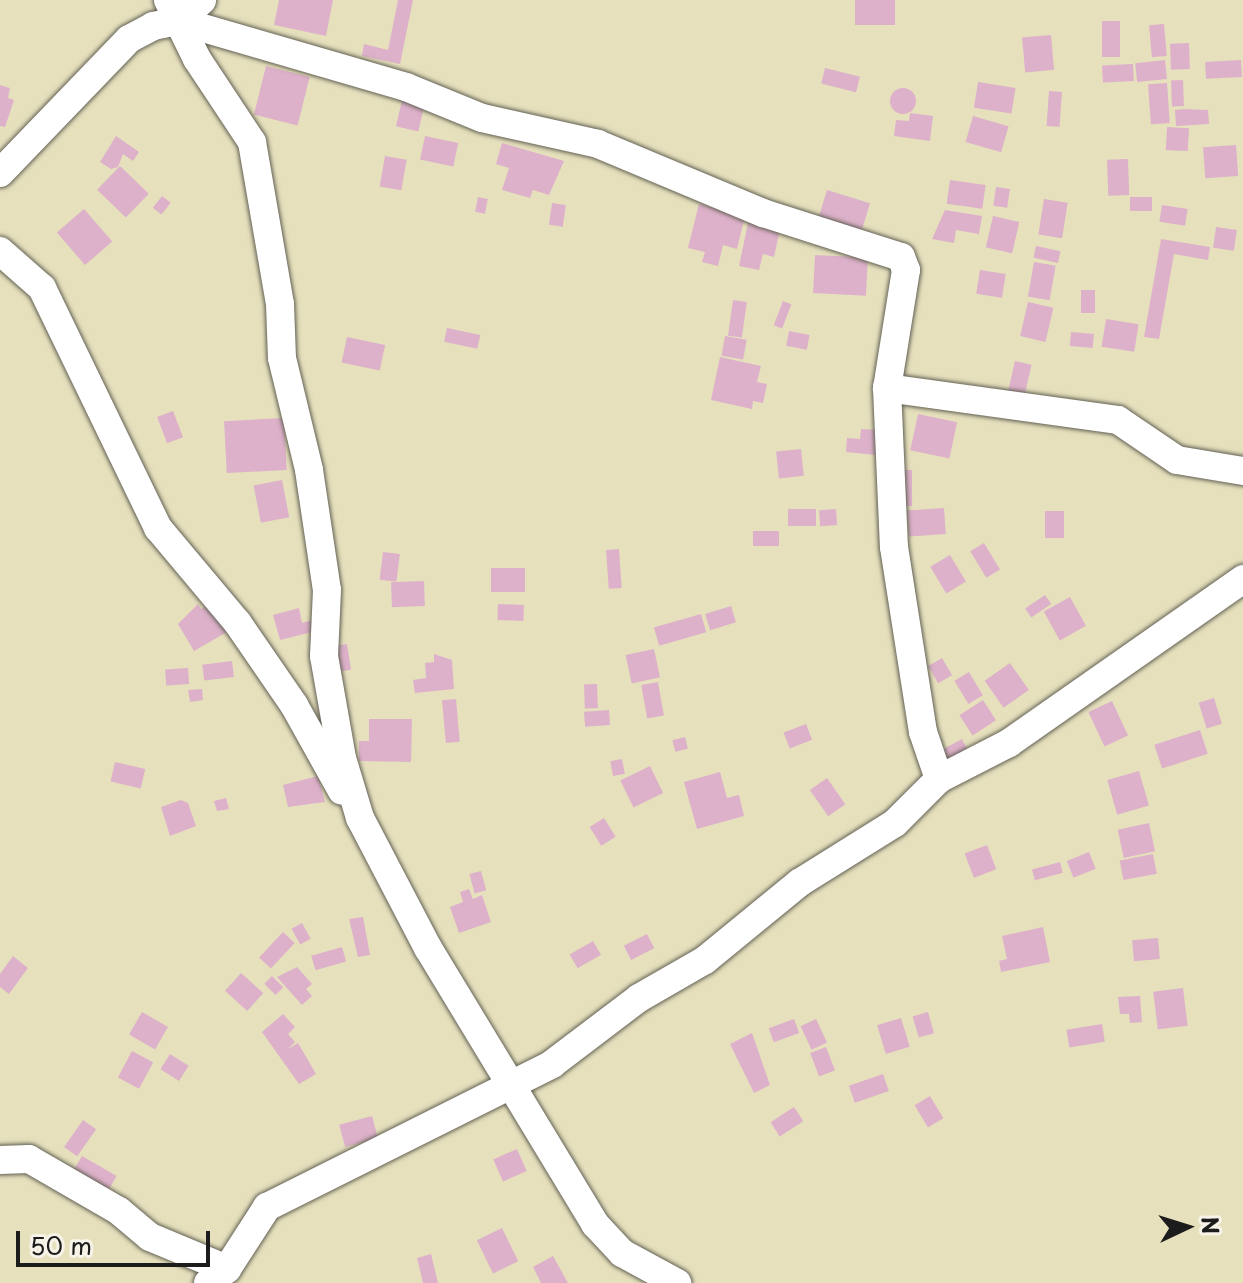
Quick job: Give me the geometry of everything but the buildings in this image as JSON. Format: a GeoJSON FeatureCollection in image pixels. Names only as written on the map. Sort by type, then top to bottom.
{"type":"FeatureCollection","features":[{"type":"Feature","properties":{"kind":"street"},"geometry":{"type":"LineString","coordinates":[[0,173],[129,39],[174,10],[202,0]]}},
{"type":"Feature","properties":{"kind":"street"},"geometry":{"type":"LineString","coordinates":[[174,10],[406,87],[482,118],[598,144],[763,213],[901,257],[906,270],[887,388],[894,547],[923,732],[939,779]]}},
{"type":"Feature","properties":{"kind":"street"},"geometry":{"type":"LineString","coordinates":[[174,10],[197,59],[252,142],[280,304],[282,358],[309,470],[327,590],[324,656],[342,758],[360,818]]}},
{"type":"Feature","properties":{"kind":"street"},"geometry":{"type":"LineString","coordinates":[[0,251],[42,288],[158,528],[237,622],[360,818],[428,948],[595,1224],[622,1253],[677,1283]]}},
{"type":"Feature","properties":{"kind":"street"},"geometry":{"type":"LineString","coordinates":[[887,388],[1118,420],[1177,460],[1243,471]]}},
{"type":"Feature","properties":{"kind":"street"},"geometry":{"type":"LineString","coordinates":[[0,1160],[29,1159],[119,1211],[150,1237],[217,1276],[267,1207],[552,1064],[639,998],[705,960],[766,907],[895,823],[939,779],[1009,743],[1243,579]]}}]}
